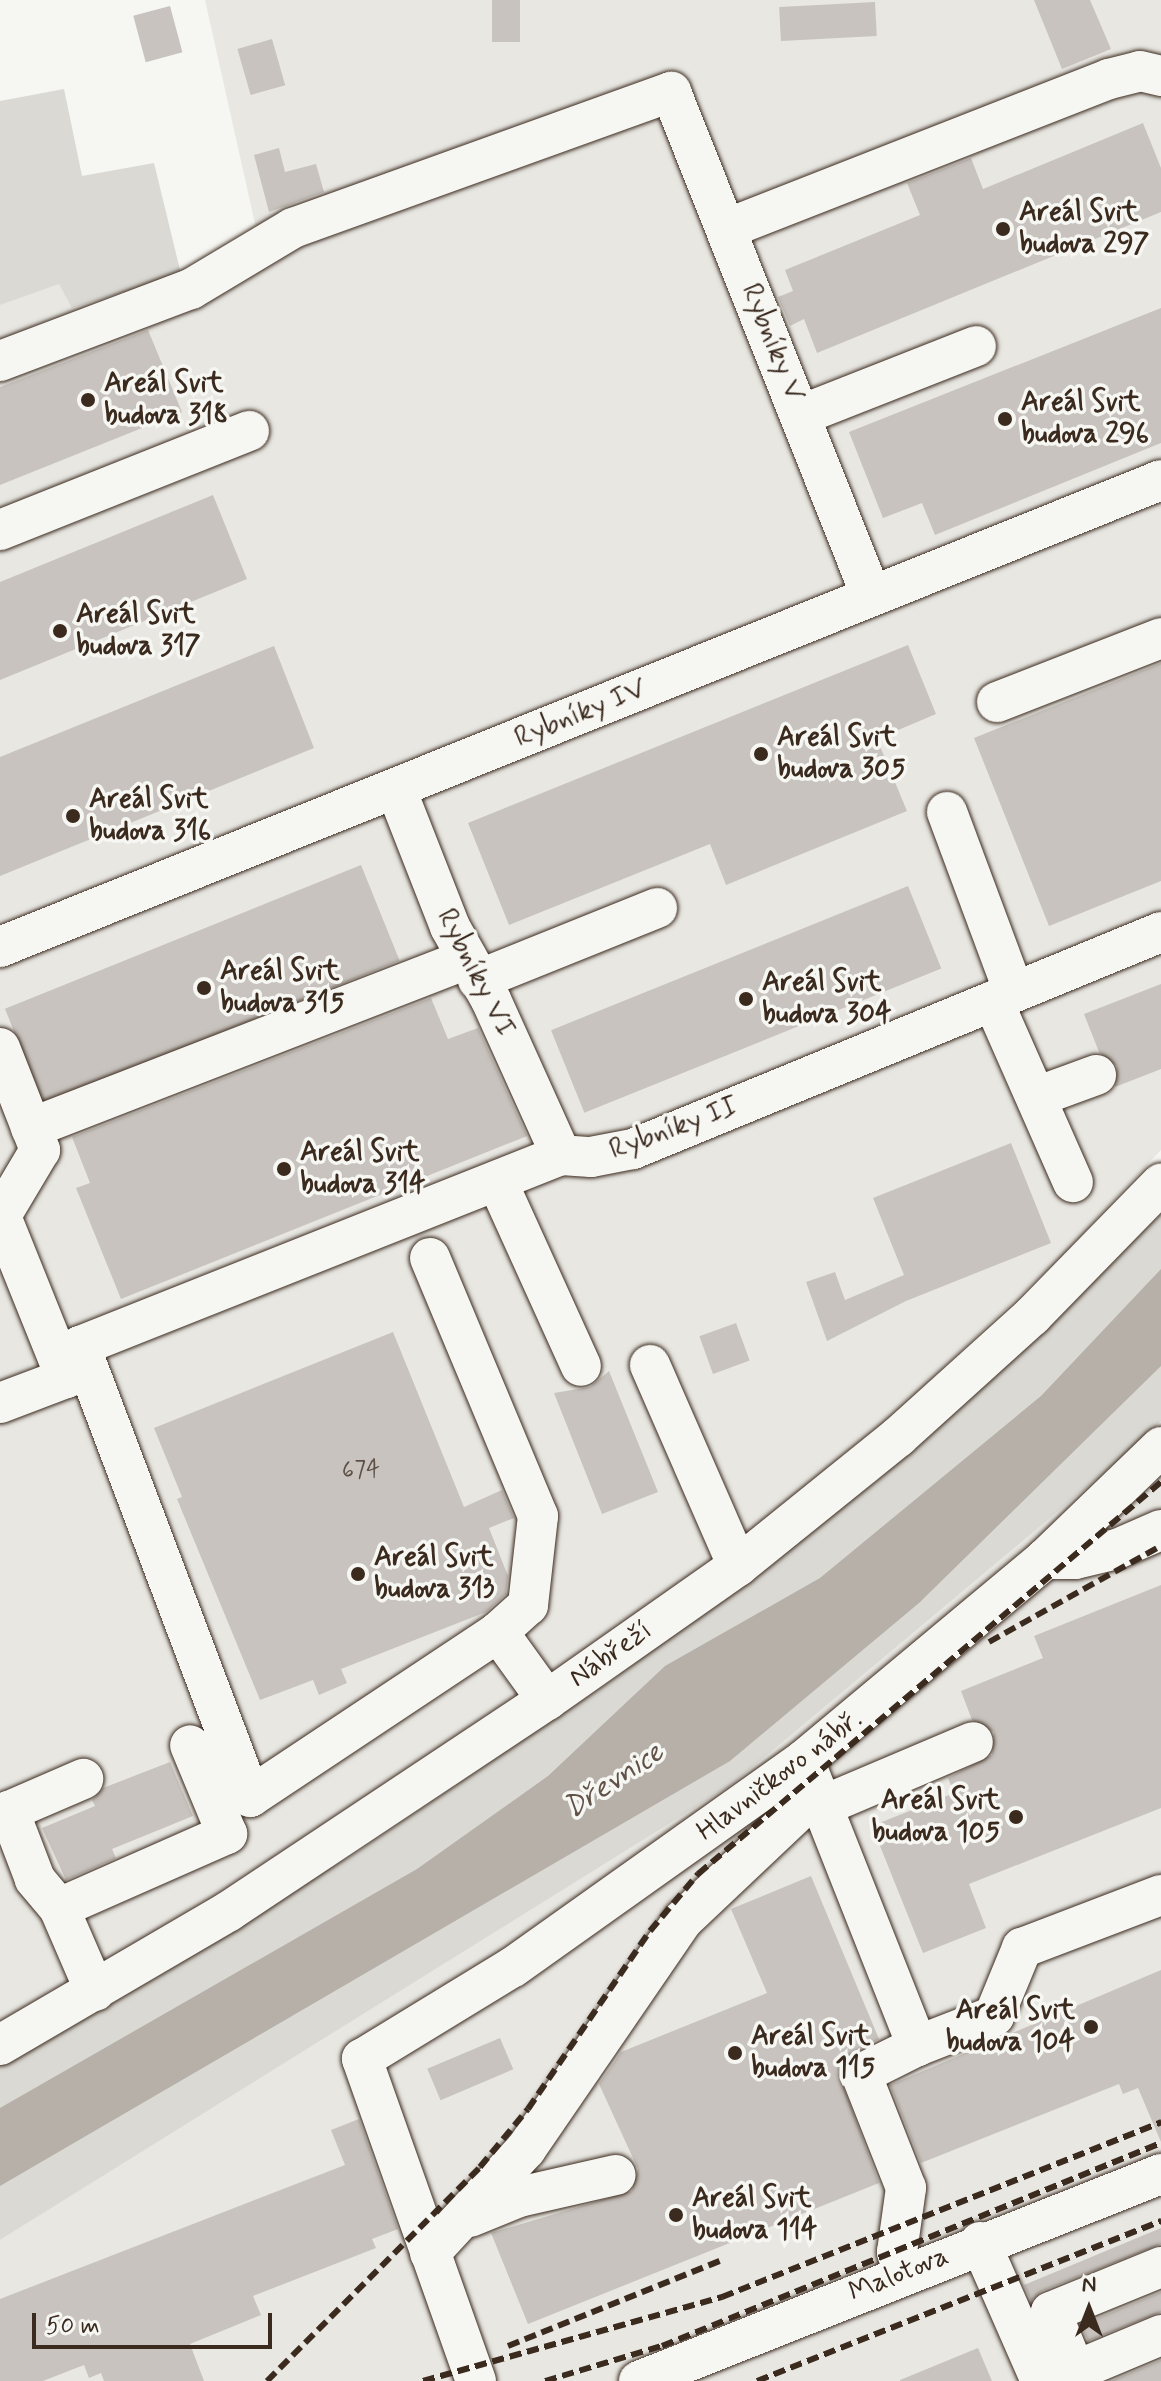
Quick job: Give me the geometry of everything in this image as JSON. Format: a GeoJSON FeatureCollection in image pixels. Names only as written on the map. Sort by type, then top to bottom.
{"type":"FeatureCollection","features":[{"type":"Feature","properties":{"kind":"street"},"geometry":{"type":"LineString","coordinates":[[726,229],[1109,79],[1140,71],[1161,76]]}},
{"type":"Feature","properties":{"kind":"street","name":"Rybníky V"},"geometry":{"type":"LineString","coordinates":[[0,361],[191,289],[293,228],[671,92],[871,595]]}},
{"type":"Feature","properties":{"kind":"street"},"geometry":{"type":"LineString","coordinates":[[801,415],[976,346]]}},
{"type":"Feature","properties":{"kind":"street"},"geometry":{"type":"LineString","coordinates":[[0,530],[249,431]]}},
{"type":"Feature","properties":{"kind":"street","name":"Rybníky IV"},"geometry":{"type":"LineString","coordinates":[[0,947],[1161,480]]}},
{"type":"Feature","properties":{"kind":"street"},"geometry":{"type":"LineString","coordinates":[[997,702],[1161,638]]}},
{"type":"Feature","properties":{"kind":"street","name":"Rybníky VI"},"geometry":{"type":"LineString","coordinates":[[396,789],[472,970],[561,1155]]}},
{"type":"Feature","properties":{"kind":"street"},"geometry":{"type":"LineString","coordinates":[[947,812],[1036,1097],[1073,1182]]}},
{"type":"Feature","properties":{"kind":"street"},"geometry":{"type":"LineString","coordinates":[[31,1128],[472,970],[657,908]]}},
{"type":"Feature","properties":{"kind":"street","name":"Rybníky II"},"geometry":{"type":"LineString","coordinates":[[0,1403],[73,1362],[561,1155],[591,1157],[633,1149],[1161,932]]}},
{"type":"Feature","properties":{"kind":"street"},"geometry":{"type":"LineString","coordinates":[[0,1048],[40,1150],[1,1214],[73,1362],[250,1797],[498,1632],[528,1605],[538,1516],[430,1258]]}},
{"type":"Feature","properties":{"kind":"street"},"geometry":{"type":"LineString","coordinates":[[1036,1097],[1096,1075]]}},
{"type":"Feature","properties":{"kind":"street"},"geometry":{"type":"LineString","coordinates":[[497,1181],[581,1366]]}},
{"type":"Feature","properties":{"kind":"street","name":"Nábřeží"},"geometry":{"type":"LineString","coordinates":[[0,2045],[229,1911],[547,1700],[738,1566],[898,1437],[1032,1316],[1161,1184]]}},
{"type":"Feature","properties":{"kind":"street"},"geometry":{"type":"LineString","coordinates":[[650,1365],[738,1566]]}},
{"type":"Feature","properties":{"kind":"street","name":"Hlavničkovo nábř."},"geometry":{"type":"LineString","coordinates":[[430,2253],[362,2059],[813,1787],[1161,1447]]}},
{"type":"Feature","properties":{"kind":"street"},"geometry":{"type":"LineString","coordinates":[[1045,1559],[1075,1559],[1117,1549],[1161,1530]]}},
{"type":"Feature","properties":{"kind":"street"},"geometry":{"type":"LineString","coordinates":[[498,1632],[547,1700]]}},
{"type":"Feature","properties":{"kind":"street"},"geometry":{"type":"LineString","coordinates":[[476,2381],[430,2253],[526,2149],[683,1920],[813,1787],[973,1742]]}},
{"type":"Feature","properties":{"kind":"street"},"geometry":{"type":"LineString","coordinates":[[59,1908],[227,1834],[190,1745]]}},
{"type":"Feature","properties":{"kind":"street"},"geometry":{"type":"LineString","coordinates":[[83,1779],[9,1811],[35,1879],[59,1908],[95,1991]]}},
{"type":"Feature","properties":{"kind":"street"},"geometry":{"type":"LineString","coordinates":[[813,1787],[917,2046]]}},
{"type":"Feature","properties":{"kind":"street"},"geometry":{"type":"LineString","coordinates":[[904,2274],[897,2252],[906,2188],[861,2074],[917,2046],[994,2016],[1022,1948],[1161,1895]]}},
{"type":"Feature","properties":{"kind":"street","name":"Malotova"},"geometry":{"type":"LineString","coordinates":[[639,2381],[980,2242],[1161,2174]]}},
{"type":"Feature","properties":{"kind":"street"},"geometry":{"type":"LineString","coordinates":[[457,2223],[519,2197],[616,2175]]}},
{"type":"Feature","properties":{"kind":"street"},"geometry":{"type":"LineString","coordinates":[[980,2242],[1041,2381]]}},
{"type":"Feature","properties":{"kind":"street"},"geometry":{"type":"LineString","coordinates":[[1161,2267],[1051,2312],[1075,2371],[1161,2335]]}},
{"type":"Feature","properties":{"kind":"shaded area"},"geometry":{"type":"Polygon","coordinates":[[[205,0],[1161,0],[1161,1150],[1066,1252],[807,1496],[264,1870],[0,2025],[0,305],[60,282],[181,274],[258,237],[205,0]]]}},
{"type":"Feature","properties":{"kind":"shaded area"},"geometry":{"type":"Polygon","coordinates":[[[64,89],[82,176],[154,163],[181,274],[72,308],[59,284],[0,305],[0,101],[64,89]]]}},
{"type":"Feature","properties":{"kind":"shaded area"},"geometry":{"type":"Polygon","coordinates":[[[1161,1214],[1161,1421],[1143,1440],[730,1786],[0,2240],[0,2062],[351,1856],[612,1680],[879,1479],[1161,1214]]]}},
{"type":"Feature","properties":{"kind":"shaded area"},"geometry":{"type":"Polygon","coordinates":[[[1161,1421],[1161,2381],[0,2381],[0,2240],[730,1786],[1161,1421]]]}},
{"type":"Feature","properties":{"kind":"water","name":"Dřevnice"},"geometry":{"type":"Polygon","coordinates":[[[1161,1269],[1161,1366],[919,1603],[730,1761],[0,2186],[0,2108],[417,1869],[548,1776],[665,1666],[820,1578],[1041,1396],[1161,1269]]]}},
{"type":"Feature","properties":{"kind":"building"},"geometry":{"type":"Polygon","coordinates":[[[492,0],[520,0],[520,42],[492,42],[492,0]]]}},
{"type":"Feature","properties":{"kind":"building"},"geometry":{"type":"Polygon","coordinates":[[[1034,0],[1090,0],[1111,49],[1062,69],[1034,0]]]}},
{"type":"Feature","properties":{"kind":"building"},"geometry":{"type":"Polygon","coordinates":[[[875,2],[877,36],[781,41],[779,7],[875,2]]]}},
{"type":"Feature","properties":{"kind":"building"},"geometry":{"type":"Polygon","coordinates":[[[170,6],[182,52],[146,62],[133,16],[170,6]]]}},
{"type":"Feature","properties":{"kind":"building"},"geometry":{"type":"Polygon","coordinates":[[[272,39],[285,85],[251,95],[237,49],[272,39]]]}},
{"type":"Feature","properties":{"kind":"building","name":"Areál Svit budova 297"},"geometry":{"type":"Polygon","coordinates":[[[1143,123],[1161,168],[1161,212],[817,353],[804,319],[790,326],[778,297],[793,291],[785,270],[920,215],[907,183],[971,158],[983,189],[1143,123]]]}},
{"type":"Feature","properties":{"kind":"building"},"geometry":{"type":"Polygon","coordinates":[[[279,148],[285,172],[316,164],[324,192],[269,212],[254,155],[279,148]]]}},
{"type":"Feature","properties":{"kind":"building","name":"Areál Svit budova 296"},"geometry":{"type":"Polygon","coordinates":[[[1161,308],[1161,443],[935,535],[922,503],[883,518],[849,432],[1161,308]]]}},
{"type":"Feature","properties":{"kind":"building","name":"Areál Svit budova 318"},"geometry":{"type":"Polygon","coordinates":[[[148,330],[182,412],[0,485],[0,387],[148,330]]]}},
{"type":"Feature","properties":{"kind":"building","name":"Areál Svit budova 317"},"geometry":{"type":"Polygon","coordinates":[[[213,495],[247,579],[0,680],[0,582],[213,495]]]}},
{"type":"Feature","properties":{"kind":"building","name":"Areál Svit budova 305"},"geometry":{"type":"Polygon","coordinates":[[[908,645],[936,714],[877,739],[907,811],[726,885],[710,844],[509,925],[468,823],[908,645]]]}},
{"type":"Feature","properties":{"kind":"building","name":"Areál Svit budova 316"},"geometry":{"type":"Polygon","coordinates":[[[274,646],[314,748],[0,876],[0,757],[274,646]]]}},
{"type":"Feature","properties":{"kind":"building"},"geometry":{"type":"Polygon","coordinates":[[[1161,663],[1161,881],[1049,926],[974,738],[1161,663]]]}},
{"type":"Feature","properties":{"kind":"building","name":"Areál Svit budova 315"},"geometry":{"type":"Polygon","coordinates":[[[361,865],[400,960],[44,1104],[5,1009],[361,865]]]}},
{"type":"Feature","properties":{"kind":"building","name":"Areál Svit budova 304"},"geometry":{"type":"Polygon","coordinates":[[[908,886],[941,969],[584,1113],[551,1030],[908,886]]]}},
{"type":"Feature","properties":{"kind":"building"},"geometry":{"type":"Polygon","coordinates":[[[1161,984],[1161,1069],[1115,1087],[1117,1066],[1099,1052],[1084,1014],[1161,984]]]}},
{"type":"Feature","properties":{"kind":"building","name":"Areál Svit budova 314"},"geometry":{"type":"Polygon","coordinates":[[[431,998],[448,1039],[478,1028],[527,1136],[121,1299],[76,1188],[90,1183],[72,1137],[431,998]]]}},
{"type":"Feature","properties":{"kind":"building"},"geometry":{"type":"Polygon","coordinates":[[[1011,1143],[1051,1243],[906,1301],[827,1341],[806,1282],[835,1272],[845,1300],[904,1275],[873,1198],[1011,1143]]]}},
{"type":"Feature","properties":{"kind":"building"},"geometry":{"type":"Polygon","coordinates":[[[736,1323],[750,1361],[713,1374],[699,1336],[736,1323]]]}},
{"type":"Feature","properties":{"kind":"building","name":"Areál Svit budova 313"},"geometry":{"type":"Polygon","coordinates":[[[393,1332],[464,1507],[502,1490],[514,1518],[489,1528],[508,1576],[506,1594],[486,1612],[341,1669],[347,1683],[319,1695],[313,1680],[260,1700],[177,1499],[182,1497],[154,1428],[393,1332]]]}},
{"type":"Feature","properties":{"kind":"building"},"geometry":{"type":"Polygon","coordinates":[[[609,1371],[658,1492],[602,1514],[554,1393],[590,1387],[609,1371]]]}},
{"type":"Feature","properties":{"kind":"building"},"geometry":{"type":"Polygon","coordinates":[[[1161,1585],[1161,1808],[969,1884],[986,1928],[923,1953],[872,1826],[954,1793],[948,1778],[992,1755],[994,1732],[972,1720],[961,1691],[1043,1658],[1034,1636],[1161,1585]]]}},
{"type":"Feature","properties":{"kind":"building"},"geometry":{"type":"Polygon","coordinates":[[[170,1762],[193,1816],[112,1849],[116,1858],[66,1880],[42,1828],[95,1806],[92,1800],[103,1788],[170,1762]]]}},
{"type":"Feature","properties":{"kind":"building"},"geometry":{"type":"Polygon","coordinates":[[[811,1876],[879,2039],[850,2054],[838,2072],[879,2183],[528,2324],[491,2233],[632,2191],[638,2169],[599,2084],[621,2052],[767,1993],[731,1909],[811,1876]]]}},
{"type":"Feature","properties":{"kind":"building","name":"Areál Svit budova 104"},"geometry":{"type":"Polygon","coordinates":[[[1161,1970],[1161,2142],[1138,2088],[1123,2094],[1119,2084],[921,2163],[890,2085],[1161,1970]]]}},
{"type":"Feature","properties":{"kind":"building"},"geometry":{"type":"Polygon","coordinates":[[[500,2038],[513,2069],[441,2100],[427,2069],[500,2038]]]}},
{"type":"Feature","properties":{"kind":"building"},"geometry":{"type":"Polygon","coordinates":[[[359,2119],[398,2229],[372,2239],[376,2248],[253,2296],[261,2315],[190,2344],[204,2381],[104,2381],[101,2373],[89,2378],[84,2365],[43,2381],[0,2381],[0,2299],[345,2165],[331,2130],[359,2119]]]}},
{"type":"Feature","properties":{"kind":"building"},"geometry":{"type":"Polygon","coordinates":[[[1161,2228],[1161,2244],[1042,2291],[1031,2301],[1024,2285],[1161,2228]]]}},
{"type":"Feature","properties":{"kind":"building"},"geometry":{"type":"Polygon","coordinates":[[[1161,2292],[1161,2312],[1088,2341],[1081,2325],[1161,2292]]]}},
{"type":"Feature","properties":{"kind":"building"},"geometry":{"type":"Polygon","coordinates":[[[978,2348],[992,2381],[900,2381],[900,2380],[978,2348]]]}},
{"type":"Feature","properties":{"kind":"building"},"geometry":{"type":"Polygon","coordinates":[[[1161,2360],[1161,2381],[1111,2381],[1161,2360]]]}},
{"type":"Feature","properties":{"kind":"railway"},"geometry":{"type":"LineString","coordinates":[[267,2381],[480,2167],[528,2109],[650,1931],[698,1874],[1161,1482]]}},
{"type":"Feature","properties":{"kind":"railway"},"geometry":{"type":"LineString","coordinates":[[989,1642],[1161,1546]]}},
{"type":"Feature","properties":{"kind":"railway"},"geometry":{"type":"LineString","coordinates":[[423,2381],[722,2297],[1161,2122]]}},
{"type":"Feature","properties":{"kind":"railway"},"geometry":{"type":"LineString","coordinates":[[545,2381],[662,2346],[1161,2143]]}},
{"type":"Feature","properties":{"kind":"railway"},"geometry":{"type":"LineString","coordinates":[[757,2381],[1161,2221]]}},
{"type":"Feature","properties":{"kind":"railway"},"geometry":{"type":"LineString","coordinates":[[508,2346],[724,2259]]}},
{"type":"Feature","properties":{"kind":"place","name":"Areál Svit budova 297"},"geometry":{"type":"Point","coordinates":[1003,229]}},
{"type":"Feature","properties":{"kind":"place","name":"Areál Svit budova 318"},"geometry":{"type":"Point","coordinates":[88,400]}},
{"type":"Feature","properties":{"kind":"place","name":"Areál Svit budova 296"},"geometry":{"type":"Point","coordinates":[1005,419]}},
{"type":"Feature","properties":{"kind":"place","name":"Areál Svit budova 317"},"geometry":{"type":"Point","coordinates":[60,631]}},
{"type":"Feature","properties":{"kind":"place","name":"Areál Svit budova 305"},"geometry":{"type":"Point","coordinates":[761,754]}},
{"type":"Feature","properties":{"kind":"place","name":"Areál Svit budova 316"},"geometry":{"type":"Point","coordinates":[73,816]}},
{"type":"Feature","properties":{"kind":"place","name":"Areál Svit budova 315"},"geometry":{"type":"Point","coordinates":[204,988]}},
{"type":"Feature","properties":{"kind":"place","name":"Areál Svit budova 304"},"geometry":{"type":"Point","coordinates":[746,999]}},
{"type":"Feature","properties":{"kind":"place","name":"Areál Svit budova 314"},"geometry":{"type":"Point","coordinates":[284,1169]}},
{"type":"Feature","properties":{"kind":"place","name":"Areál Svit budova 313"},"geometry":{"type":"Point","coordinates":[358,1574]}},
{"type":"Feature","properties":{"kind":"place","name":"Areál Svit budova 105"},"geometry":{"type":"Point","coordinates":[1016,1817]}},
{"type":"Feature","properties":{"kind":"place","name":"Areál Svit budova 104"},"geometry":{"type":"Point","coordinates":[1091,2027]}},
{"type":"Feature","properties":{"kind":"place","name":"Areál Svit budova 115"},"geometry":{"type":"Point","coordinates":[735,2053]}},
{"type":"Feature","properties":{"kind":"place","name":"Areál Svit budova 114"},"geometry":{"type":"Point","coordinates":[676,2215]}}]}
